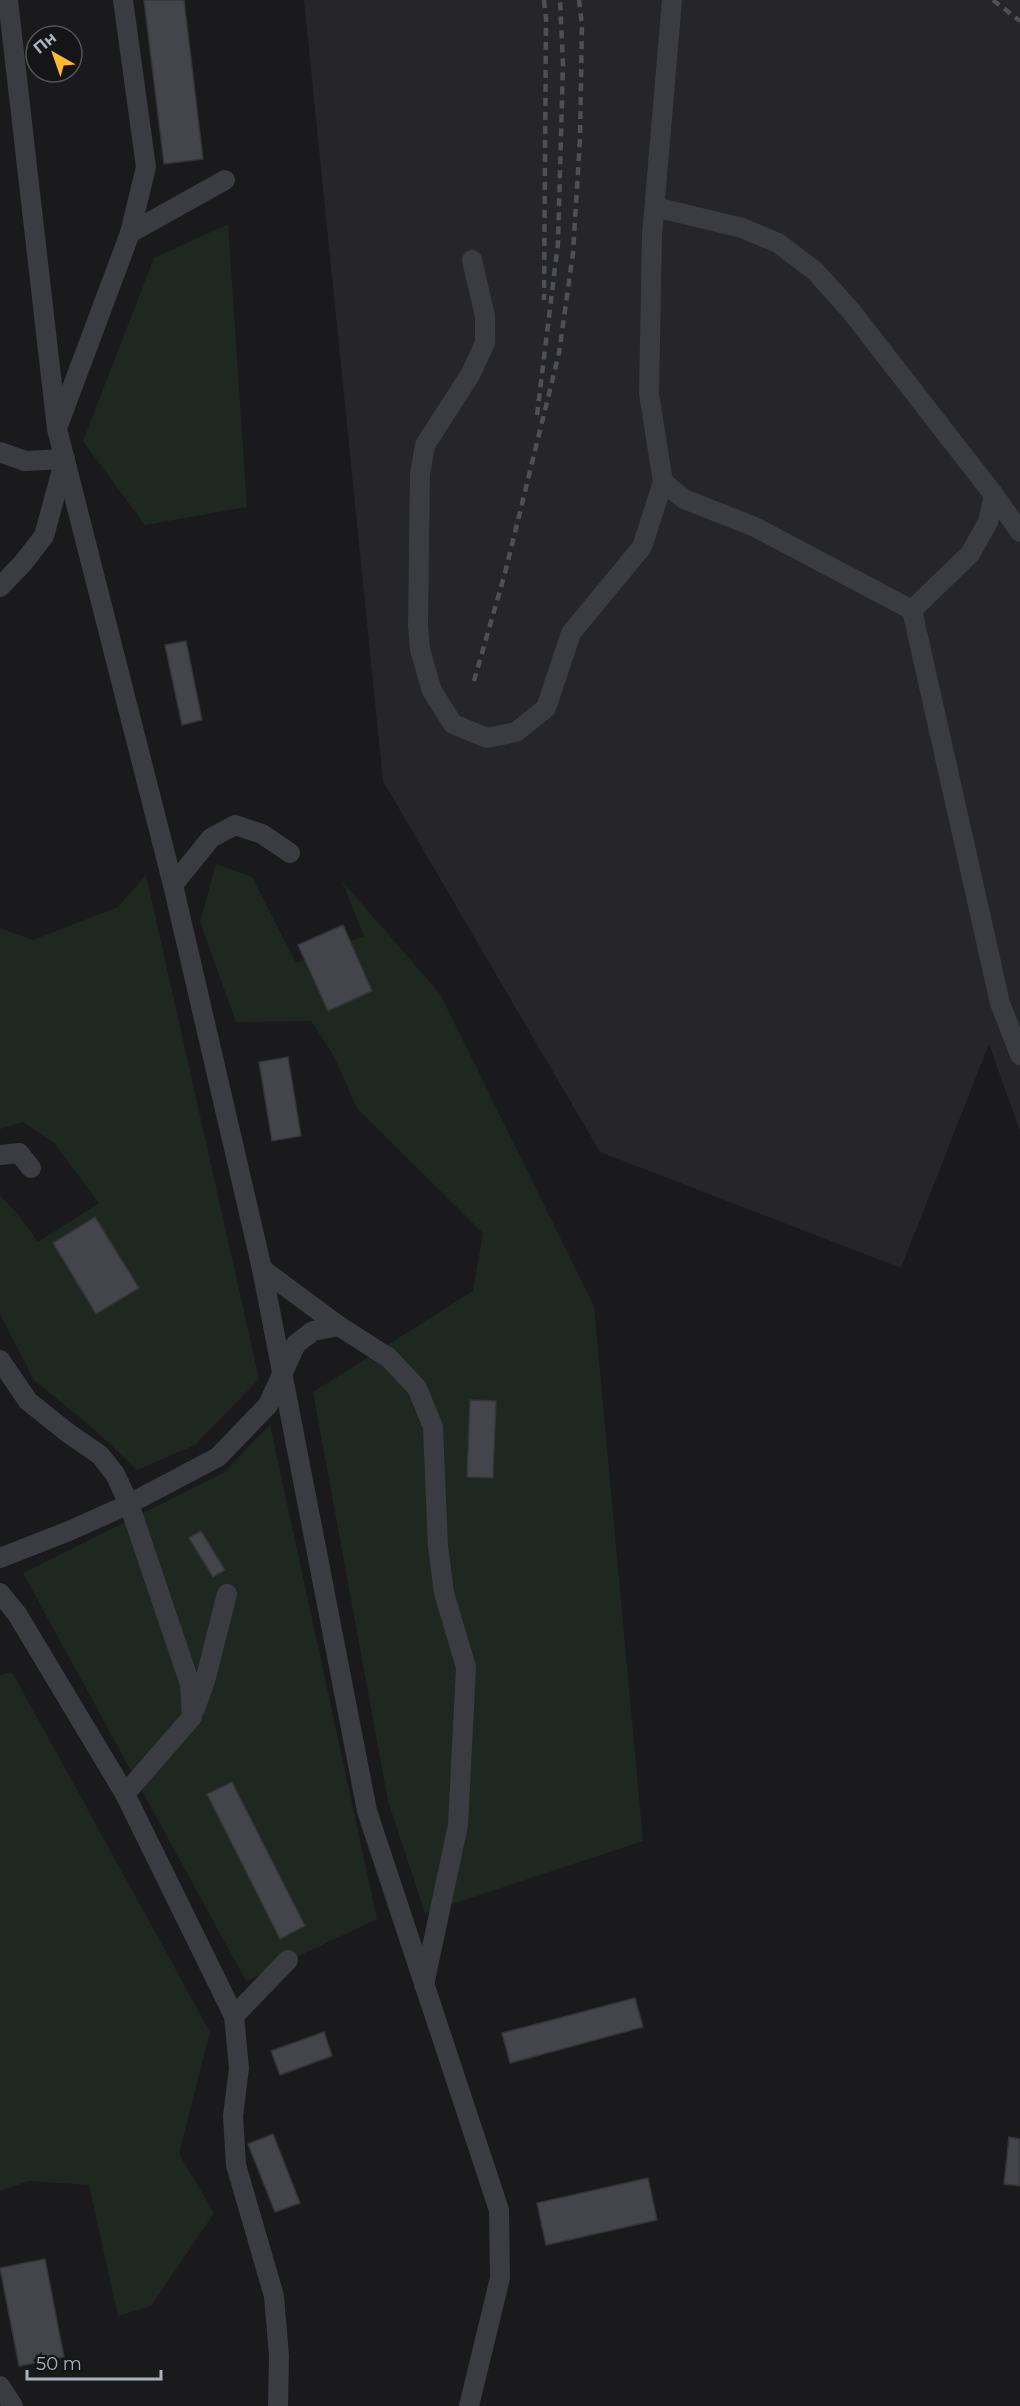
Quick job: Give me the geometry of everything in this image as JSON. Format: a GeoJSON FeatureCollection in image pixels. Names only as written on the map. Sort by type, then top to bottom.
{"type":"FeatureCollection","features":[{"type":"Feature","properties":{"kind":"lane"},"geometry":{"type":"LineString","coordinates":[[8,0],[57,429],[173,885],[262,1269],[368,1811],[499,2210],[500,2278],[469,2406]]}},
{"type":"Feature","properties":{"kind":"lane"},"geometry":{"type":"LineString","coordinates":[[57,429],[130,233],[146,167],[123,0]]}},
{"type":"Feature","properties":{"kind":"lane"},"geometry":{"type":"LineString","coordinates":[[472,260],[485,316],[485,343],[471,375],[425,445],[420,474],[418,625],[420,650],[432,692],[453,724],[487,738],[516,732],[546,708],[571,633],[642,547],[663,482],[649,394],[652,235],[672,0]]}},
{"type":"Feature","properties":{"kind":"lane"},"geometry":{"type":"LineString","coordinates":[[130,233],[225,180]]}},
{"type":"Feature","properties":{"kind":"lane"},"geometry":{"type":"LineString","coordinates":[[655,207],[742,228],[778,243],[815,271],[851,311],[994,495],[1020,532]]}},
{"type":"Feature","properties":{"kind":"lane"},"geometry":{"type":"LineString","coordinates":[[0,452],[25,461],[65,459]]}},
{"type":"Feature","properties":{"kind":"lane"},"geometry":{"type":"LineString","coordinates":[[0,587],[44,536],[65,459]]}},
{"type":"Feature","properties":{"kind":"lane"},"geometry":{"type":"LineString","coordinates":[[663,482],[684,499],[755,527],[912,610],[1000,1002],[1020,1055]]}},
{"type":"Feature","properties":{"kind":"lane"},"geometry":{"type":"LineString","coordinates":[[912,610],[970,554],[988,522],[994,495]]}},
{"type":"Feature","properties":{"kind":"lane"},"geometry":{"type":"LineString","coordinates":[[173,885],[211,838],[235,825],[262,834],[290,853]]}},
{"type":"Feature","properties":{"kind":"lane"},"geometry":{"type":"LineString","coordinates":[[0,1155],[19,1153],[31,1168]]}},
{"type":"Feature","properties":{"kind":"lane"},"geometry":{"type":"LineString","coordinates":[[262,1269],[339,1326],[389,1358],[417,1388],[433,1427],[438,1546],[444,1593],[466,1667],[458,1825],[424,1985]]}},
{"type":"Feature","properties":{"kind":"lane"},"geometry":{"type":"LineString","coordinates":[[0,1558],[129,1504],[218,1457],[268,1405],[284,1375],[296,1344],[313,1332],[339,1326]]}},
{"type":"Feature","properties":{"kind":"lane"},"geometry":{"type":"LineString","coordinates":[[0,1359],[28,1401],[100,1455],[115,1474],[129,1504],[190,1684],[192,1717]]}},
{"type":"Feature","properties":{"kind":"lane"},"geometry":{"type":"LineString","coordinates":[[0,1593],[17,1614],[124,1794],[234,2016],[239,2068],[233,2116],[236,2165],[274,2296],[279,2355],[278,2406]]}},
{"type":"Feature","properties":{"kind":"lane"},"geometry":{"type":"LineString","coordinates":[[124,1794],[192,1717],[206,1681],[227,1594]]}},
{"type":"Feature","properties":{"kind":"lane"},"geometry":{"type":"LineString","coordinates":[[234,2016],[288,1960]]}},
{"type":"Feature","properties":{"kind":"lane"},"geometry":{"type":"LineString","coordinates":[[0,2386],[13,2406]]}},
{"type":"Feature","properties":{"kind":"shaded area"},"geometry":{"type":"Polygon","coordinates":[[[304,0],[1020,0],[1020,1131],[989,1044],[901,1268],[600,1152],[383,781],[304,0]]]}},
{"type":"Feature","properties":{"kind":"shaded area"},"geometry":{"type":"Polygon","coordinates":[[[228,224],[247,507],[145,525],[83,441],[154,258],[228,224]]]}},
{"type":"Feature","properties":{"kind":"shaded area"},"geometry":{"type":"Polygon","coordinates":[[[216,864],[252,877],[296,963],[364,936],[342,881],[440,994],[594,1306],[643,1841],[425,1913],[388,1801],[313,1392],[473,1291],[483,1233],[357,1108],[334,1056],[311,1021],[236,1022],[200,922],[216,864]]]}},
{"type":"Feature","properties":{"kind":"shaded area"},"geometry":{"type":"Polygon","coordinates":[[[146,875],[259,1379],[195,1445],[137,1470],[95,1430],[34,1380],[0,1314],[0,1195],[38,1242],[99,1203],[54,1143],[23,1122],[0,1129],[0,928],[33,940],[118,907],[146,875]]]}},
{"type":"Feature","properties":{"kind":"shaded area"},"geometry":{"type":"Polygon","coordinates":[[[270,1425],[377,1919],[246,1981],[23,1573],[223,1473],[270,1425]]]}},
{"type":"Feature","properties":{"kind":"shaded area"},"geometry":{"type":"Polygon","coordinates":[[[12,1672],[210,2032],[179,2154],[214,2213],[151,2306],[118,2316],[89,2185],[29,2181],[0,2191],[0,1675],[12,1672]]]}},
{"type":"Feature","properties":{"kind":"building"},"geometry":{"type":"Polygon","coordinates":[[[144,0],[184,0],[203,159],[164,164],[144,0]]]}},
{"type":"Feature","properties":{"kind":"building"},"geometry":{"type":"Polygon","coordinates":[[[186,641],[202,720],[182,725],[165,645],[186,641]]]}},
{"type":"Feature","properties":{"kind":"building"},"geometry":{"type":"Polygon","coordinates":[[[343,925],[372,991],[328,1011],[298,945],[343,925]]]}},
{"type":"Feature","properties":{"kind":"building"},"geometry":{"type":"Polygon","coordinates":[[[288,1057],[301,1136],[272,1141],[259,1062],[288,1057]]]}},
{"type":"Feature","properties":{"kind":"building"},"geometry":{"type":"Polygon","coordinates":[[[95,1217],[139,1288],[96,1314],[53,1243],[95,1217]]]}},
{"type":"Feature","properties":{"kind":"building"},"geometry":{"type":"Polygon","coordinates":[[[470,1400],[496,1401],[493,1478],[467,1477],[470,1400]]]}},
{"type":"Feature","properties":{"kind":"building"},"geometry":{"type":"Polygon","coordinates":[[[201,1531],[225,1570],[213,1577],[189,1538],[201,1531]]]}},
{"type":"Feature","properties":{"kind":"building"},"geometry":{"type":"Polygon","coordinates":[[[232,1782],[305,1926],[280,1939],[207,1794],[232,1782]]]}},
{"type":"Feature","properties":{"kind":"building"},"geometry":{"type":"Polygon","coordinates":[[[635,1998],[643,2027],[510,2063],[502,2033],[635,1998]]]}},
{"type":"Feature","properties":{"kind":"building"},"geometry":{"type":"Polygon","coordinates":[[[324,2032],[332,2056],[280,2075],[271,2051],[324,2032]]]}},
{"type":"Feature","properties":{"kind":"building"},"geometry":{"type":"Polygon","coordinates":[[[273,2134],[300,2203],[275,2212],[248,2144],[273,2134]]]}},
{"type":"Feature","properties":{"kind":"building"},"geometry":{"type":"Polygon","coordinates":[[[1009,2137],[1020,2139],[1020,2186],[1004,2184],[1009,2137]]]}},
{"type":"Feature","properties":{"kind":"building"},"geometry":{"type":"Polygon","coordinates":[[[648,2178],[657,2220],[546,2245],[537,2203],[648,2178]]]}},
{"type":"Feature","properties":{"kind":"building"},"geometry":{"type":"Polygon","coordinates":[[[45,2259],[64,2357],[19,2366],[0,2268],[45,2259]]]}},
{"type":"Feature","properties":{"kind":"railway"},"geometry":{"type":"LineString","coordinates":[[544,0],[546,18],[544,300]]}},
{"type":"Feature","properties":{"kind":"railway"},"geometry":{"type":"LineString","coordinates":[[537,415],[558,243],[563,64],[560,0]]}},
{"type":"Feature","properties":{"kind":"railway"},"geometry":{"type":"LineString","coordinates":[[474,681],[505,573],[559,353],[573,253],[580,139],[582,25],[579,0]]}},
{"type":"Feature","properties":{"kind":"railway"},"geometry":{"type":"LineString","coordinates":[[993,0],[1020,21]]}}]}
